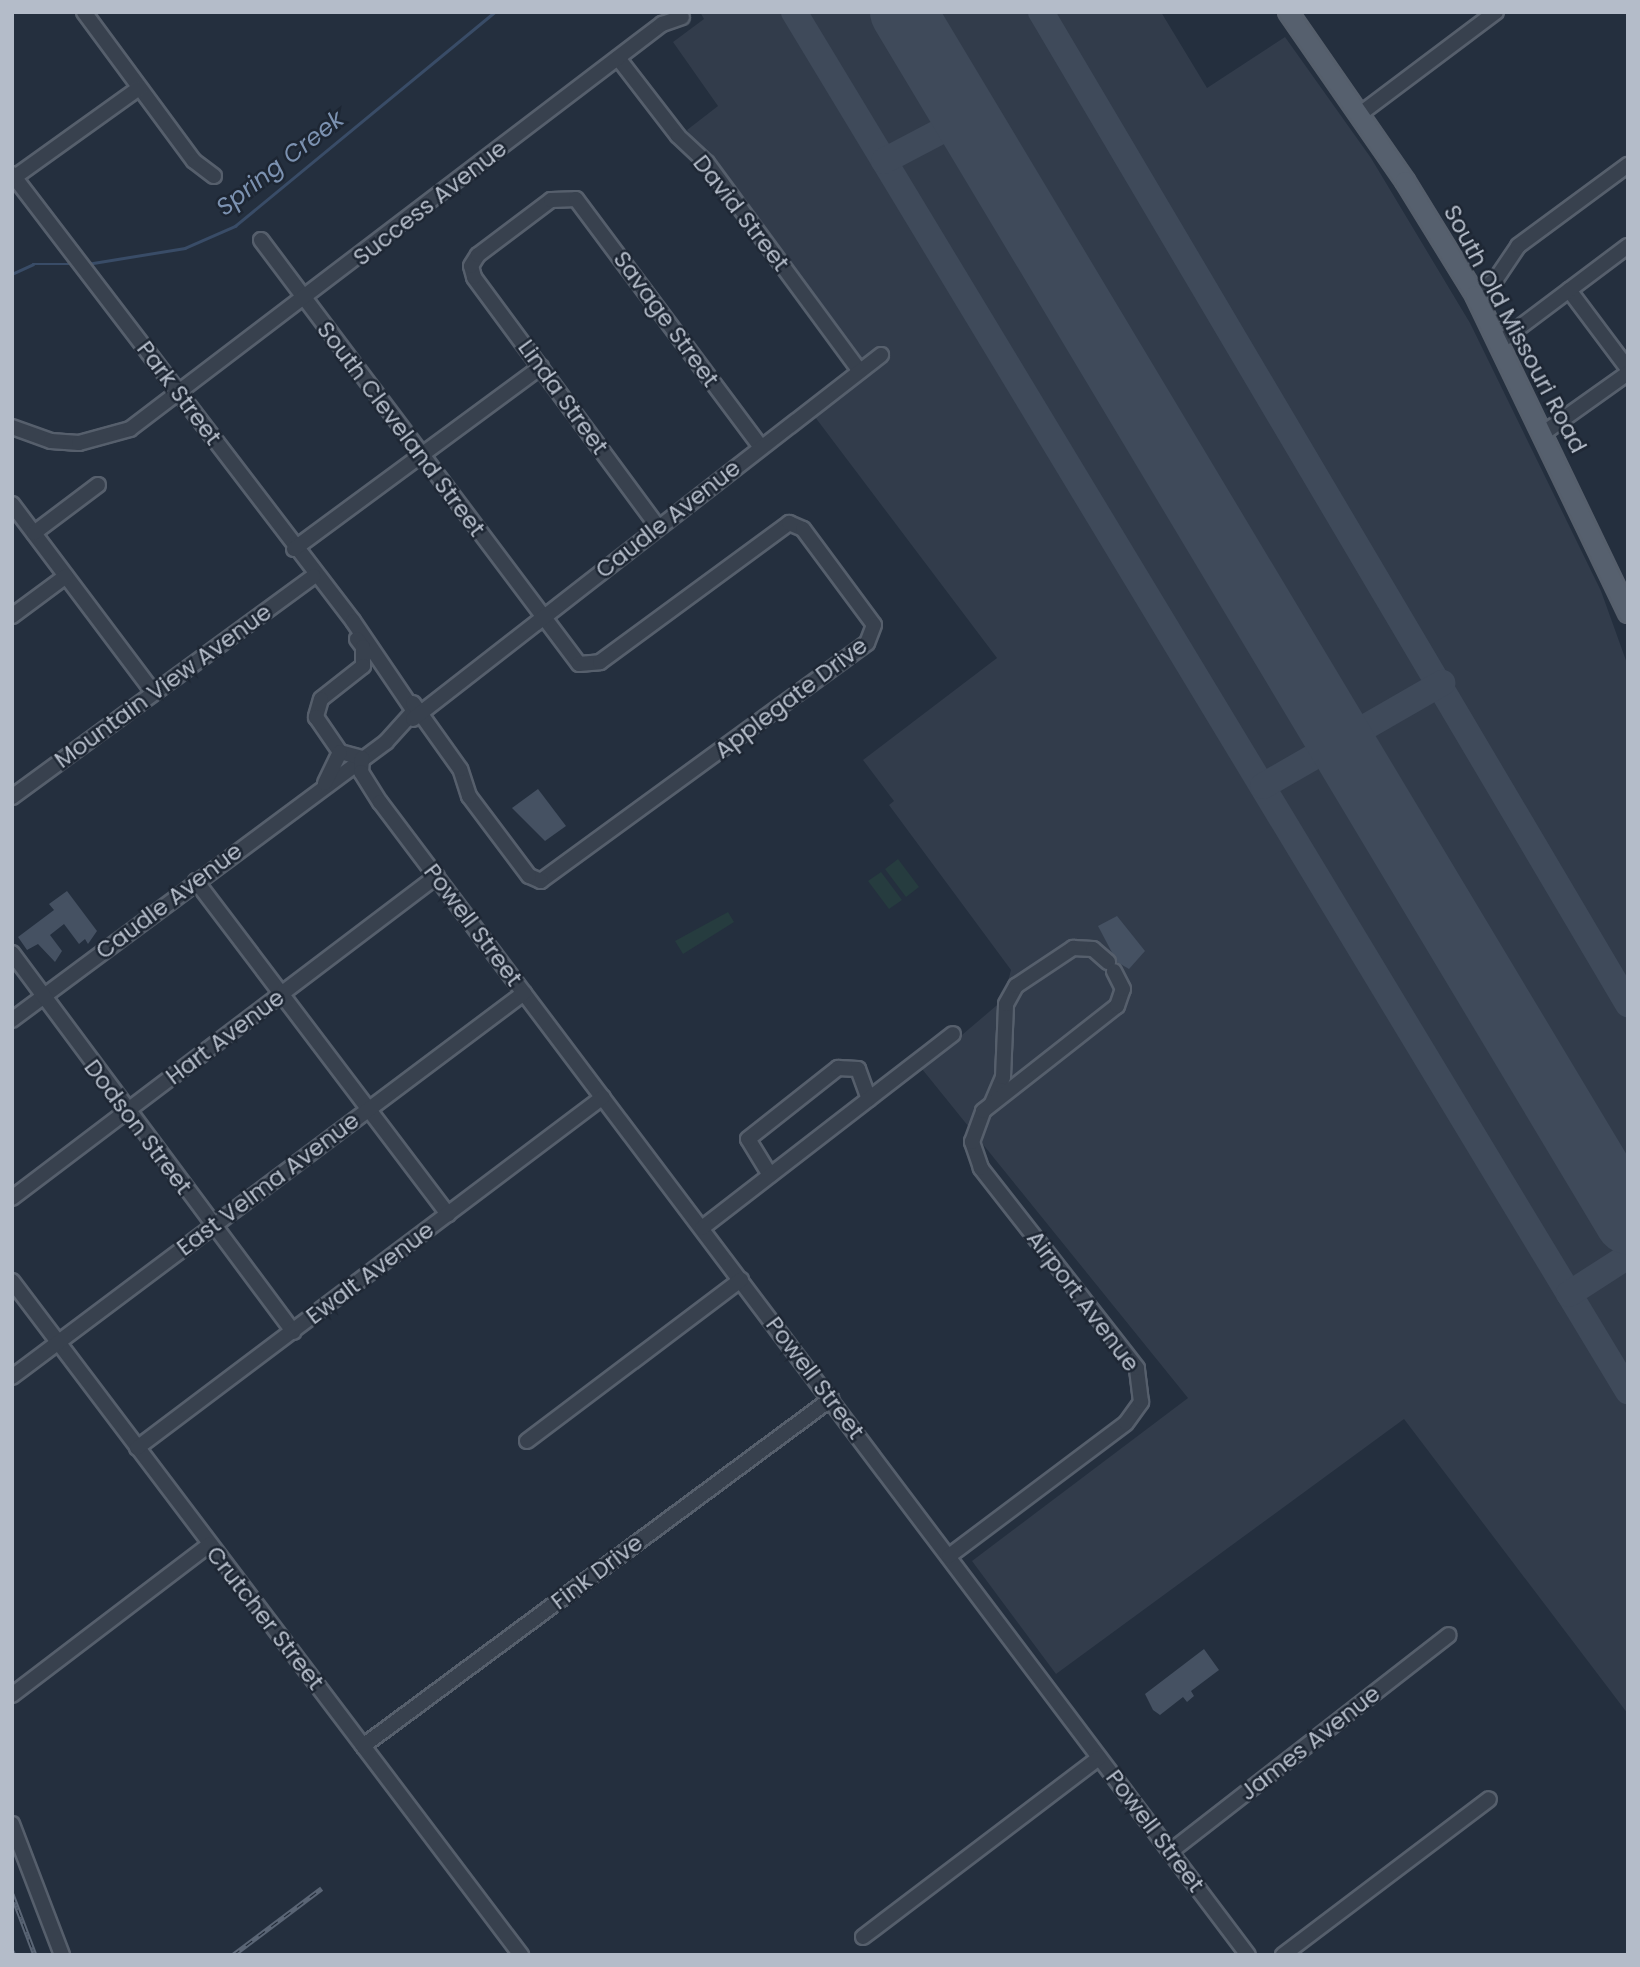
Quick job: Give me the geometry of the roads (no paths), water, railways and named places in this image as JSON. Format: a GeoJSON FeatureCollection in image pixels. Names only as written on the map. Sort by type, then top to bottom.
{"type":"FeatureCollection","features":[{"type":"Feature","properties":{"kind":"main road","name":"South Old Missouri Road"},"geometry":{"type":"LineString","coordinates":[[1288,12],[1360,114],[1475,295],[1545,432],[1628,613]]}},
{"type":"Feature","properties":{"kind":"street"},"geometry":{"type":"LineString","coordinates":[[84,12],[194,161],[214,176]]}},
{"type":"Feature","properties":{"kind":"street"},"geometry":{"type":"LineString","coordinates":[[1360,114],[1496,12]]}},
{"type":"Feature","properties":{"kind":"street","name":"Success Avenue"},"geometry":{"type":"LineString","coordinates":[[12,427],[51,441],[106,439],[131,429],[305,299],[662,24],[682,17]]}},
{"type":"Feature","properties":{"kind":"street","name":"David Street"},"geometry":{"type":"LineString","coordinates":[[618,58],[678,136],[707,163],[860,371]]}},
{"type":"Feature","properties":{"kind":"street"},"geometry":{"type":"LineString","coordinates":[[13,176],[139,88]]}},
{"type":"Feature","properties":{"kind":"street"},"geometry":{"type":"LineString","coordinates":[[1475,295],[1496,279],[1518,246],[1628,165]]}},
{"type":"Feature","properties":{"kind":"street","name":"Park Street"},"geometry":{"type":"LineString","coordinates":[[13,176],[343,614],[387,666],[416,712]]}},
{"type":"Feature","properties":{"kind":"street","name":"Savage Street"},"geometry":{"type":"LineString","coordinates":[[471,266],[551,200],[568,196],[582,204],[760,446]]}},
{"type":"Feature","properties":{"kind":"street","name":"South Cleveland Street"},"geometry":{"type":"LineString","coordinates":[[261,240],[542,617]]}},
{"type":"Feature","properties":{"kind":"street"},"geometry":{"type":"LineString","coordinates":[[1500,342],[1628,246]]}},
{"type":"Feature","properties":{"kind":"street","name":"Linda Street"},"geometry":{"type":"LineString","coordinates":[[471,266],[658,527]]}},
{"type":"Feature","properties":{"kind":"street"},"geometry":{"type":"LineString","coordinates":[[1545,432],[1628,371],[1569,290]]}},
{"type":"Feature","properties":{"kind":"street","name":"Caudle Avenue"},"geometry":{"type":"LineString","coordinates":[[416,712],[881,355]]}},
{"type":"Feature","properties":{"kind":"street"},"geometry":{"type":"LineString","coordinates":[[294,549],[541,367]]}},
{"type":"Feature","properties":{"kind":"street"},"geometry":{"type":"LineString","coordinates":[[34,533],[98,485]]}},
{"type":"Feature","properties":{"kind":"street"},"geometry":{"type":"LineString","coordinates":[[12,504],[154,693]]}},
{"type":"Feature","properties":{"kind":"street","name":"Applegate Drive"},"geometry":{"type":"LineString","coordinates":[[416,712],[460,769],[469,796],[529,876],[541,881],[867,643],[874,631],[871,619],[794,523],[784,526],[593,666],[579,664],[542,617]]}},
{"type":"Feature","properties":{"kind":"street"},"geometry":{"type":"LineString","coordinates":[[12,616],[66,576]]}},
{"type":"Feature","properties":{"kind":"street","name":"Mountain View Avenue"},"geometry":{"type":"LineString","coordinates":[[12,797],[314,576]]}},
{"type":"Feature","properties":{"kind":"street","name":"Park Street"},"geometry":{"type":"LineString","coordinates":[[343,614],[363,647],[362,666]]}},
{"type":"Feature","properties":{"kind":"street"},"geometry":{"type":"LineString","coordinates":[[340,752],[320,725],[316,707],[362,666],[387,666]]}},
{"type":"Feature","properties":{"kind":"street"},"geometry":{"type":"LineString","coordinates":[[356,763],[416,712]]}},
{"type":"Feature","properties":{"kind":"street","name":"Caudle Avenue"},"geometry":{"type":"LineString","coordinates":[[325,783],[340,752]]}},
{"type":"Feature","properties":{"kind":"street","name":"Powell Street"},"geometry":{"type":"LineString","coordinates":[[340,752],[356,763],[380,802],[1248,1955]]}},
{"type":"Feature","properties":{"kind":"street","name":"Caudle Avenue"},"geometry":{"type":"LineString","coordinates":[[12,1020],[325,783],[356,763]]}},
{"type":"Feature","properties":{"kind":"street","name":"Hart Avenue"},"geometry":{"type":"LineString","coordinates":[[12,1198],[437,876]]}},
{"type":"Feature","properties":{"kind":"street"},"geometry":{"type":"LineString","coordinates":[[196,881],[448,1214]]}},
{"type":"Feature","properties":{"kind":"street","name":"Airport Avenue"},"geometry":{"type":"LineString","coordinates":[[949,1556],[1126,1423],[1143,1393],[1137,1368],[976,1160],[973,1131],[992,1103],[1003,1077],[1006,1004],[1016,986],[1073,948],[1093,949],[1111,966],[1123,989],[1111,1013],[992,1103]]}},
{"type":"Feature","properties":{"kind":"street","name":"Dodson Street"},"geometry":{"type":"LineString","coordinates":[[12,953],[293,1332]]}},
{"type":"Feature","properties":{"kind":"street","name":"East Velma Avenue"},"geometry":{"type":"LineString","coordinates":[[12,1377],[524,993]]}},
{"type":"Feature","properties":{"kind":"street"},"geometry":{"type":"LineString","coordinates":[[702,1228],[953,1034]]}},
{"type":"Feature","properties":{"kind":"street"},"geometry":{"type":"LineString","coordinates":[[770,1175],[748,1139],[838,1068],[858,1069],[869,1099]]}},
{"type":"Feature","properties":{"kind":"street","name":"Ewalt Avenue"},"geometry":{"type":"LineString","coordinates":[[137,1448],[603,1097]]}},
{"type":"Feature","properties":{"kind":"street","name":"Crutcher Street"},"geometry":{"type":"LineString","coordinates":[[12,1280],[520,1955]]}},
{"type":"Feature","properties":{"kind":"street"},"geometry":{"type":"LineString","coordinates":[[527,1441],[741,1280]]}},
{"type":"Feature","properties":{"kind":"street","name":"Fink Drive"},"geometry":{"type":"LineString","coordinates":[[363,1746],[831,1399]]}},
{"type":"Feature","properties":{"kind":"street"},"geometry":{"type":"LineString","coordinates":[[12,1695],[209,1545]]}},
{"type":"Feature","properties":{"kind":"street","name":"James Avenue"},"geometry":{"type":"LineString","coordinates":[[1170,1852],[1450,1634]]}},
{"type":"Feature","properties":{"kind":"street"},"geometry":{"type":"LineString","coordinates":[[863,1937],[1099,1758]]}},
{"type":"Feature","properties":{"kind":"street"},"geometry":{"type":"LineString","coordinates":[[1283,1955],[1489,1799]]}},
{"type":"Feature","properties":{"kind":"street"},"geometry":{"type":"LineString","coordinates":[[12,1824],[62,1955]]}},
{"type":"Feature","properties":{"kind":"waterway","name":"Spring Creek"},"geometry":{"type":"LineString","coordinates":[[87,264],[185,248],[235,226],[495,12]]}},
{"type":"Feature","properties":{"kind":"waterway","name":"Spring Creek"},"geometry":{"type":"LineString","coordinates":[[12,274],[33,264],[74,264]]}},
{"type":"Feature","properties":{"kind":"railway"},"geometry":{"type":"LineString","coordinates":[[233,1955],[322,1888]]}},
{"type":"Feature","properties":{"kind":"railway"},"geometry":{"type":"LineString","coordinates":[[12,1894],[35,1955]]}},
{"type":"Feature","properties":{"kind":"railway"},"geometry":{"type":"LineString","coordinates":[[12,1951],[14,1955]]}}]}
